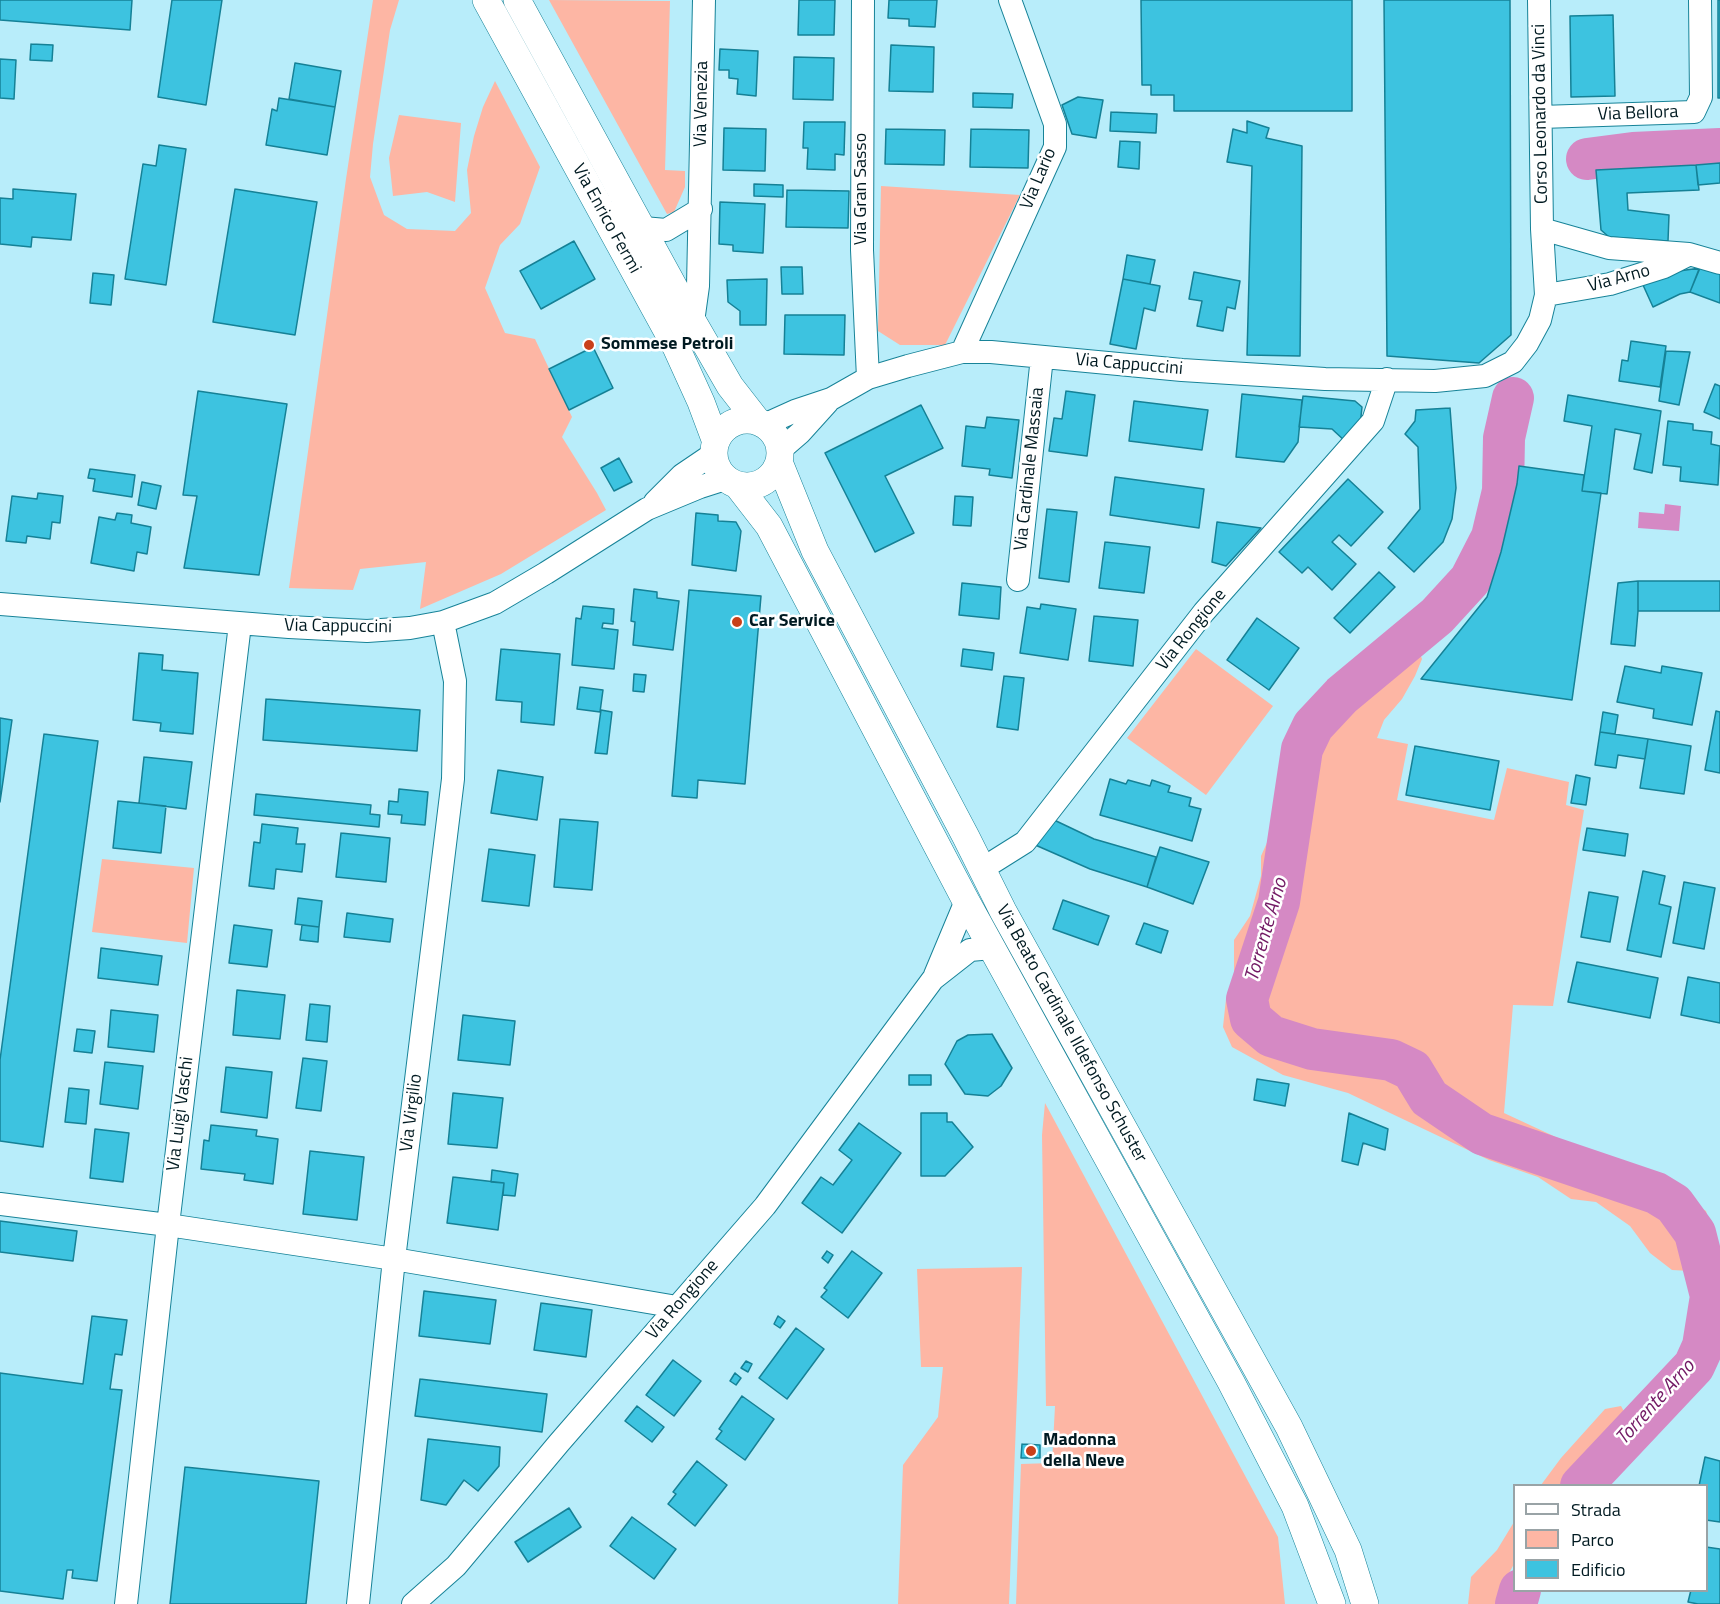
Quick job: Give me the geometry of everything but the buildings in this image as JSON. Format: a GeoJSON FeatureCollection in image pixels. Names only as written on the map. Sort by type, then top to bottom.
{"type":"FeatureCollection","features":[{"type":"Feature","properties":{"kind":"street","name":"Via Enrico Fermi"},"geometry":{"type":"LineString","coordinates":[[486,0],[676,347],[701,402],[715,448]]}},
{"type":"Feature","properties":{"kind":"street","name":"Via Enrico Fermi"},"geometry":{"type":"LineString","coordinates":[[517,0],[693,322],[730,386],[761,424]]}},
{"type":"Feature","properties":{"kind":"street","name":"Via Venezia"},"geometry":{"type":"LineString","coordinates":[[693,322],[698,286],[701,209],[704,0]]}},
{"type":"Feature","properties":{"kind":"street","name":"Via Gran Sasso"},"geometry":{"type":"LineString","coordinates":[[863,0],[862,250],[868,378]]}},
{"type":"Feature","properties":{"kind":"street","name":"Via Lario"},"geometry":{"type":"LineString","coordinates":[[962,352],[1055,147],[1055,124],[1010,0]]}},
{"type":"Feature","properties":{"kind":"street","name":"Corso Leonardo da Vinci"},"geometry":{"type":"LineString","coordinates":[[1539,0],[1542,229],[1546,295]]}},
{"type":"Feature","properties":{"kind":"street","name":"Via Bellora"},"geometry":{"type":"LineString","coordinates":[[1540,117],[1694,112],[1701,97],[1700,0]]}},
{"type":"Feature","properties":{"kind":"street"},"geometry":{"type":"LineString","coordinates":[[643,228],[666,230],[701,209]]}},
{"type":"Feature","properties":{"kind":"street","name":"Via Arno"},"geometry":{"type":"LineString","coordinates":[[1542,229],[1609,248],[1689,254],[1720,262]]}},
{"type":"Feature","properties":{"kind":"street","name":"Via Arno"},"geometry":{"type":"LineString","coordinates":[[1546,295],[1610,284],[1664,267],[1689,254]]}},
{"type":"Feature","properties":{"kind":"street","name":"Via Cappuccini"},"geometry":{"type":"LineString","coordinates":[[761,424],[831,399],[868,378],[962,352],[991,352],[1182,370],[1325,379],[1435,381],[1485,376],[1513,362],[1527,345],[1540,320],[1546,295]]}},
{"type":"Feature","properties":{"kind":"street","name":"Via Cardinale Massaia"},"geometry":{"type":"LineString","coordinates":[[1018,580],[1042,357]]}},
{"type":"Feature","properties":{"kind":"street","name":"Via Rongione"},"geometry":{"type":"LineString","coordinates":[[982,869],[1025,842],[1204,612],[1373,421],[1387,379]]}},
{"type":"Feature","properties":{"kind":"street","name":"Via Cappuccini"},"geometry":{"type":"LineString","coordinates":[[779,457],[831,399]]}},
{"type":"Feature","properties":{"kind":"street"},"geometry":{"type":"LineString","coordinates":[[747,420],[761,424],[776,437],[779,457],[763,483],[750,487],[732,482],[718,470],[715,448],[723,431],[732,424],[747,420]]}},
{"type":"Feature","properties":{"kind":"street","name":"Via Cappuccini"},"geometry":{"type":"LineString","coordinates":[[647,509],[682,475],[715,448]]}},
{"type":"Feature","properties":{"kind":"street","name":"Via Beato Cardinale Ildefonso Schuster"},"geometry":{"type":"LineString","coordinates":[[779,457],[815,551],[1003,911],[1289,1427],[1348,1550],[1365,1604]]}},
{"type":"Feature","properties":{"kind":"street","name":"Via Cappuccini"},"geometry":{"type":"LineString","coordinates":[[0,604],[240,624],[368,631],[410,628],[443,622],[495,603],[647,509],[700,487],[732,482]]}},
{"type":"Feature","properties":{"kind":"street","name":"Via Beato Cardinale Ildefonso Schuster"},"geometry":{"type":"LineString","coordinates":[[732,482],[769,526],[966,901],[1242,1403],[1294,1506],[1332,1604]]}},
{"type":"Feature","properties":{"kind":"street","name":"Via Virgilio"},"geometry":{"type":"LineString","coordinates":[[358,1604],[394,1259],[453,779],[455,681],[443,622]]}},
{"type":"Feature","properties":{"kind":"street","name":"Via Luigi Vaschi"},"geometry":{"type":"LineString","coordinates":[[126,1604],[168,1225],[240,624]]}},
{"type":"Feature","properties":{"kind":"street","name":"Via Rongione"},"geometry":{"type":"LineString","coordinates":[[413,1604],[456,1566],[559,1443],[765,1206],[933,979],[966,901]]}},
{"type":"Feature","properties":{"kind":"street","name":"Via Rongione"},"geometry":{"type":"LineString","coordinates":[[933,979],[970,950],[992,948]]}},
{"type":"Feature","properties":{"kind":"street"},"geometry":{"type":"LineString","coordinates":[[0,1204],[168,1225],[394,1259],[677,1307]]}},
{"type":"Feature","properties":{"kind":"green space"},"geometry":{"type":"Polygon","coordinates":[[[373,0],[399,0],[390,30],[370,177],[384,215],[407,229],[455,231],[471,213],[467,170],[483,107],[495,81],[540,167],[520,224],[500,245],[485,288],[505,333],[535,339],[572,417],[562,437],[606,510],[501,574],[420,609],[426,562],[360,569],[353,590],[289,588],[373,0]]]}},
{"type":"Feature","properties":{"kind":"green space"},"geometry":{"type":"Polygon","coordinates":[[[549,0],[670,1],[665,170],[685,171],[685,187],[674,212],[667,214],[549,0]]]}},
{"type":"Feature","properties":{"kind":"green space"},"geometry":{"type":"Polygon","coordinates":[[[399,115],[461,123],[455,202],[427,192],[393,196],[389,158],[399,115]]]}},
{"type":"Feature","properties":{"kind":"green space"},"geometry":{"type":"Polygon","coordinates":[[[881,186],[1020,195],[945,345],[900,345],[878,331],[881,186]]]}},
{"type":"Feature","properties":{"kind":"green space"},"geometry":{"type":"Polygon","coordinates":[[[1408,622],[1422,659],[1402,699],[1384,720],[1377,738],[1408,744],[1397,800],[1494,820],[1507,768],[1569,782],[1566,805],[1584,810],[1553,1006],[1513,1005],[1504,1113],[1655,1179],[1706,1211],[1717,1251],[1690,1271],[1672,1270],[1650,1253],[1630,1226],[1596,1202],[1571,1199],[1538,1177],[1489,1160],[1348,1093],[1283,1075],[1232,1047],[1223,1027],[1226,999],[1234,983],[1234,940],[1250,916],[1261,876],[1261,856],[1275,825],[1295,726],[1308,711],[1364,666],[1381,636],[1408,622]]]}},
{"type":"Feature","properties":{"kind":"green space"},"geometry":{"type":"Polygon","coordinates":[[[1196,649],[1273,706],[1206,795],[1127,738],[1196,649]]]}},
{"type":"Feature","properties":{"kind":"green space"},"geometry":{"type":"Polygon","coordinates":[[[102,859],[194,868],[187,943],[92,932],[102,859]]]}},
{"type":"Feature","properties":{"kind":"green space"},"geometry":{"type":"Polygon","coordinates":[[[1045,1103],[1278,1537],[1285,1604],[1016,1604],[1021,1464],[1052,1463],[1055,1406],[1046,1406],[1042,1135],[1045,1103]]]}},
{"type":"Feature","properties":{"kind":"green space"},"geometry":{"type":"Polygon","coordinates":[[[1022,1267],[1009,1604],[898,1604],[903,1465],[938,1417],[943,1367],[921,1367],[917,1269],[1022,1267]]]}},
{"type":"Feature","properties":{"kind":"green space"},"geometry":{"type":"Polygon","coordinates":[[[1621,1406],[1627,1417],[1612,1439],[1575,1468],[1566,1484],[1542,1484],[1561,1458],[1605,1409],[1621,1406]]]}},
{"type":"Feature","properties":{"kind":"green space"},"geometry":{"type":"Polygon","coordinates":[[[1513,1524],[1513,1566],[1500,1604],[1468,1604],[1471,1577],[1497,1550],[1513,1524]]]}},
{"type":"Feature","properties":{"kind":"shaded area"},"geometry":{"type":"Polygon","coordinates":[[[1665,504],[1681,506],[1679,531],[1638,528],[1639,512],[1664,514],[1665,504]]]}},
{"type":"Feature","properties":{"kind":"waterway","name":"Torrente Arno"},"geometry":{"type":"LineString","coordinates":[[1587,159],[1633,153],[1720,149]]}},
{"type":"Feature","properties":{"kind":"waterway","name":"Torrente Arno"},"geometry":{"type":"LineString","coordinates":[[1513,398],[1504,438],[1503,491],[1492,537],[1470,580],[1437,616],[1342,695],[1313,726],[1302,749],[1279,902],[1247,999],[1251,1019],[1271,1036],[1312,1049],[1391,1060],[1412,1070],[1429,1098],[1482,1134],[1656,1193],[1674,1204],[1695,1233],[1711,1296],[1703,1346],[1694,1366],[1583,1484]]}},
{"type":"Feature","properties":{"kind":"waterway","name":"Torrente Arno"},"geometry":{"type":"LineString","coordinates":[[1516,1604],[1519,1592]]}},
{"type":"Feature","properties":{"kind":"place","name":"Sommese Petroli"},"geometry":{"type":"Point","coordinates":[589,345]}},
{"type":"Feature","properties":{"kind":"place","name":"Car Service"},"geometry":{"type":"Point","coordinates":[737,622]}},
{"type":"Feature","properties":{"kind":"place","name":"Madonna della Neve"},"geometry":{"type":"Point","coordinates":[1031,1451]}}]}
